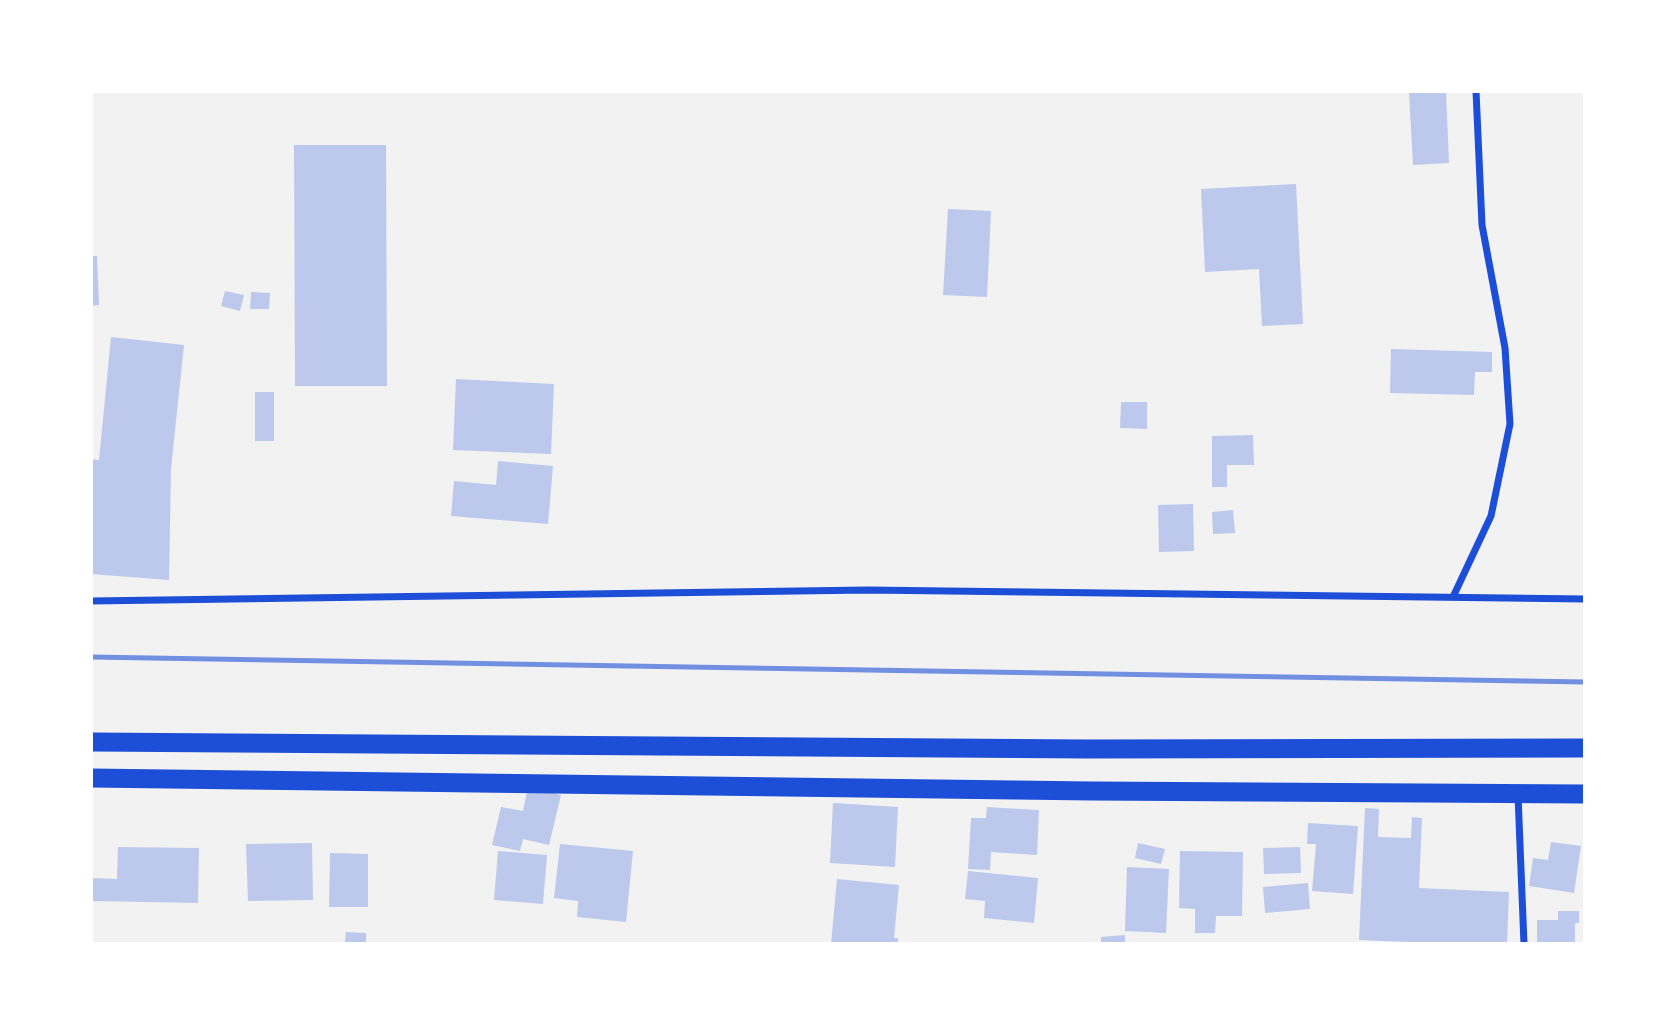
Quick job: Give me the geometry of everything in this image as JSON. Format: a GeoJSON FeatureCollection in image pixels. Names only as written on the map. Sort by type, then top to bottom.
{"type":"FeatureCollection","features":[{"type":"Feature","properties":{"kind":"highway"},"geometry":{"type":"LineString","coordinates":[[91,742],[1088,749],[1585,748]]}},
{"type":"Feature","properties":{"kind":"highway"},"geometry":{"type":"LineString","coordinates":[[91,778],[1585,794]]}},
{"type":"Feature","properties":{"kind":"street"},"geometry":{"type":"LineString","coordinates":[[1453,597],[1491,516],[1510,424],[1506,348],[1482,225],[1476,91]]}},
{"type":"Feature","properties":{"kind":"street"},"geometry":{"type":"LineString","coordinates":[[91,601],[868,590],[1585,599]]}},
{"type":"Feature","properties":{"kind":"street"},"geometry":{"type":"LineString","coordinates":[[1518,794],[1524,944]]}},
{"type":"Feature","properties":{"kind":"building"},"geometry":{"type":"Polygon","coordinates":[[[1446,91],[1449,163],[1413,165],[1409,93],[1446,91]]]}},
{"type":"Feature","properties":{"kind":"building"},"geometry":{"type":"Polygon","coordinates":[[[294,145],[386,145],[387,386],[295,386],[294,145]]]}},
{"type":"Feature","properties":{"kind":"building"},"geometry":{"type":"Polygon","coordinates":[[[1296,184],[1303,324],[1262,326],[1259,269],[1205,272],[1201,189],[1296,184]]]}},
{"type":"Feature","properties":{"kind":"building"},"geometry":{"type":"Polygon","coordinates":[[[948,209],[991,211],[987,297],[943,295],[948,209]]]}},
{"type":"Feature","properties":{"kind":"building"},"geometry":{"type":"Polygon","coordinates":[[[91,256],[97,256],[99,305],[91,306],[91,256]]]}},
{"type":"Feature","properties":{"kind":"building"},"geometry":{"type":"Polygon","coordinates":[[[225,291],[244,295],[240,311],[221,306],[225,291]]]}},
{"type":"Feature","properties":{"kind":"building"},"geometry":{"type":"Polygon","coordinates":[[[251,292],[270,293],[269,309],[250,309],[251,292]]]}},
{"type":"Feature","properties":{"kind":"building"},"geometry":{"type":"Polygon","coordinates":[[[111,337],[184,345],[171,469],[169,580],[91,574],[91,459],[99,460],[111,337]]]}},
{"type":"Feature","properties":{"kind":"building"},"geometry":{"type":"Polygon","coordinates":[[[1391,349],[1492,352],[1492,372],[1475,372],[1474,395],[1390,393],[1391,349]]]}},
{"type":"Feature","properties":{"kind":"building"},"geometry":{"type":"Polygon","coordinates":[[[456,379],[554,384],[551,454],[453,450],[456,379]]]}},
{"type":"Feature","properties":{"kind":"building"},"geometry":{"type":"Polygon","coordinates":[[[255,392],[274,392],[274,441],[255,441],[255,392]]]}},
{"type":"Feature","properties":{"kind":"building"},"geometry":{"type":"Polygon","coordinates":[[[1121,402],[1147,402],[1147,429],[1120,428],[1121,402]]]}},
{"type":"Feature","properties":{"kind":"building"},"geometry":{"type":"Polygon","coordinates":[[[1253,435],[1254,465],[1227,465],[1227,487],[1212,487],[1212,436],[1253,435]]]}},
{"type":"Feature","properties":{"kind":"building"},"geometry":{"type":"Polygon","coordinates":[[[498,461],[553,466],[548,524],[451,516],[454,481],[496,485],[498,461]]]}},
{"type":"Feature","properties":{"kind":"building"},"geometry":{"type":"Polygon","coordinates":[[[1193,504],[1194,551],[1159,552],[1158,505],[1193,504]]]}},
{"type":"Feature","properties":{"kind":"building"},"geometry":{"type":"Polygon","coordinates":[[[1233,510],[1235,533],[1213,534],[1212,512],[1233,510]]]}},
{"type":"Feature","properties":{"kind":"building"},"geometry":{"type":"Polygon","coordinates":[[[528,787],[561,795],[549,845],[523,839],[520,851],[492,845],[501,807],[523,811],[528,787]]]}},
{"type":"Feature","properties":{"kind":"building"},"geometry":{"type":"Polygon","coordinates":[[[833,803],[898,807],[895,867],[830,863],[833,803]]]}},
{"type":"Feature","properties":{"kind":"building"},"geometry":{"type":"Polygon","coordinates":[[[987,807],[1039,810],[1037,855],[991,852],[990,870],[968,869],[971,818],[986,818],[987,807]]]}},
{"type":"Feature","properties":{"kind":"building"},"geometry":{"type":"Polygon","coordinates":[[[1365,808],[1379,809],[1378,837],[1411,838],[1412,817],[1422,818],[1419,888],[1509,892],[1507,944],[1359,940],[1365,808]]]}},
{"type":"Feature","properties":{"kind":"building"},"geometry":{"type":"Polygon","coordinates":[[[1308,823],[1358,826],[1353,894],[1312,891],[1316,844],[1307,844],[1308,823]]]}},
{"type":"Feature","properties":{"kind":"building"},"geometry":{"type":"Polygon","coordinates":[[[1551,842],[1581,846],[1574,893],[1529,886],[1533,858],[1548,860],[1551,842]]]}},
{"type":"Feature","properties":{"kind":"building"},"geometry":{"type":"Polygon","coordinates":[[[312,843],[313,900],[248,901],[246,844],[312,843]]]}},
{"type":"Feature","properties":{"kind":"building"},"geometry":{"type":"Polygon","coordinates":[[[1138,843],[1165,849],[1161,864],[1135,858],[1138,843]]]}},
{"type":"Feature","properties":{"kind":"building"},"geometry":{"type":"Polygon","coordinates":[[[560,844],[633,851],[626,922],[577,917],[578,901],[554,898],[560,844]]]}},
{"type":"Feature","properties":{"kind":"building"},"geometry":{"type":"Polygon","coordinates":[[[118,847],[199,848],[198,903],[91,901],[91,878],[117,879],[118,847]]]}},
{"type":"Feature","properties":{"kind":"building"},"geometry":{"type":"Polygon","coordinates":[[[1300,847],[1301,873],[1264,874],[1263,848],[1300,847]]]}},
{"type":"Feature","properties":{"kind":"building"},"geometry":{"type":"Polygon","coordinates":[[[498,851],[547,855],[543,904],[494,900],[498,851]]]}},
{"type":"Feature","properties":{"kind":"building"},"geometry":{"type":"Polygon","coordinates":[[[1180,851],[1243,852],[1242,916],[1216,916],[1215,933],[1195,933],[1195,909],[1179,908],[1180,851]]]}},
{"type":"Feature","properties":{"kind":"building"},"geometry":{"type":"Polygon","coordinates":[[[330,853],[368,854],[368,907],[329,907],[330,853]]]}},
{"type":"Feature","properties":{"kind":"building"},"geometry":{"type":"Polygon","coordinates":[[[1127,867],[1169,869],[1166,933],[1125,931],[1127,867]]]}},
{"type":"Feature","properties":{"kind":"building"},"geometry":{"type":"Polygon","coordinates":[[[968,871],[1038,878],[1034,923],[984,918],[985,901],[965,899],[968,871]]]}},
{"type":"Feature","properties":{"kind":"building"},"geometry":{"type":"Polygon","coordinates":[[[837,879],[899,885],[894,938],[898,938],[898,944],[831,944],[837,879]]]}},
{"type":"Feature","properties":{"kind":"building"},"geometry":{"type":"Polygon","coordinates":[[[1308,883],[1310,909],[1265,913],[1263,887],[1308,883]]]}},
{"type":"Feature","properties":{"kind":"building"},"geometry":{"type":"Polygon","coordinates":[[[1558,911],[1579,911],[1579,923],[1575,923],[1575,944],[1537,944],[1537,920],[1558,920],[1558,911]]]}},
{"type":"Feature","properties":{"kind":"building"},"geometry":{"type":"Polygon","coordinates":[[[346,932],[366,933],[366,944],[345,942],[346,932]]]}},
{"type":"Feature","properties":{"kind":"building"},"geometry":{"type":"Polygon","coordinates":[[[1125,935],[1125,944],[1101,944],[1101,937],[1125,935]]]}},
{"type":"Feature","properties":{"kind":"railway"},"geometry":{"type":"LineString","coordinates":[[91,657],[1585,682]]}}]}
